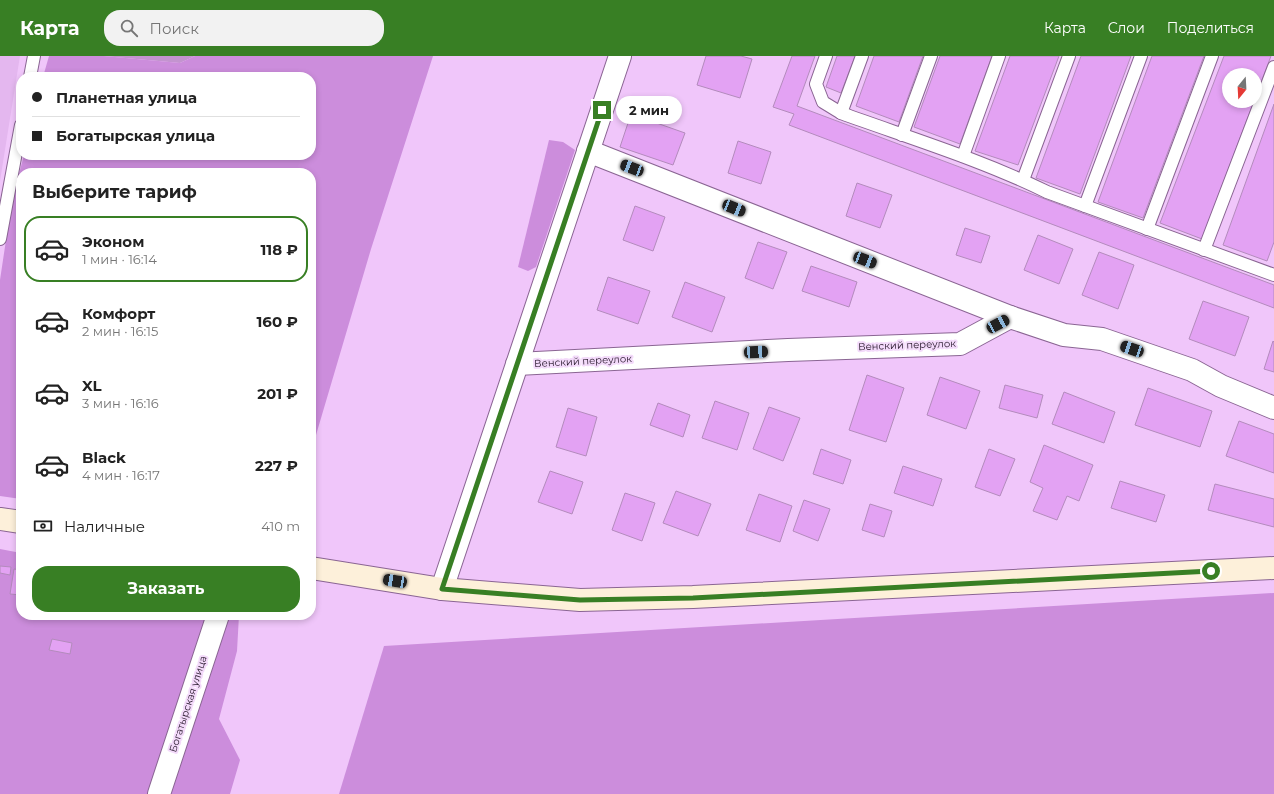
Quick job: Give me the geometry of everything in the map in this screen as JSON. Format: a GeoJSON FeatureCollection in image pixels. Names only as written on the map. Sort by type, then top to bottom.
{"type":"FeatureCollection","features":[{"type":"Feature","properties":{"kind":"main road"},"geometry":{"type":"LineString","coordinates":[[0,519],[16,521]]}},
{"type":"Feature","properties":{"kind":"main road"},"geometry":{"type":"LineString","coordinates":[[316,569],[442,589],[580,600],[686,598],[1274,568]]}},
{"type":"Feature","properties":{"kind":"street"},"geometry":{"type":"LineString","coordinates":[[442,589],[620,56]]}},
{"type":"Feature","properties":{"kind":"street"},"geometry":{"type":"LineString","coordinates":[[588,151],[1010,317],[1064,335],[1102,339],[1192,370],[1221,386],[1274,408]]}},
{"type":"Feature","properties":{"kind":"street","name":"Венский переулок"},"geometry":{"type":"LineString","coordinates":[[517,364],[788,350],[960,344],[1010,317]]}},
{"type":"Feature","properties":{"kind":"street","name":"Богатырская улица"},"geometry":{"type":"LineString","coordinates":[[159,794],[216,620]]}},
{"type":"Feature","properties":{"kind":"lane"},"geometry":{"type":"LineString","coordinates":[[31,72],[34,56]]}},
{"type":"Feature","properties":{"kind":"lane"},"geometry":{"type":"LineString","coordinates":[[826,56],[816,84],[823,102],[841,113],[963,156],[1023,180],[1048,192],[1204,250],[1273,271]]}},
{"type":"Feature","properties":{"kind":"lane"},"geometry":{"type":"LineString","coordinates":[[841,113],[862,56]]}},
{"type":"Feature","properties":{"kind":"lane"},"geometry":{"type":"LineString","coordinates":[[902,135],[931,56]]}},
{"type":"Feature","properties":{"kind":"lane"},"geometry":{"type":"LineString","coordinates":[[963,156],[999,56]]}},
{"type":"Feature","properties":{"kind":"lane"},"geometry":{"type":"LineString","coordinates":[[1023,180],[1069,56]]}},
{"type":"Feature","properties":{"kind":"lane"},"geometry":{"type":"LineString","coordinates":[[1085,206],[1141,56]]}},
{"type":"Feature","properties":{"kind":"lane"},"geometry":{"type":"LineString","coordinates":[[1147,229],[1212,56]]}},
{"type":"Feature","properties":{"kind":"lane"},"geometry":{"type":"LineString","coordinates":[[1204,250],[1274,67]]}},
{"type":"Feature","properties":{"kind":"lane"},"geometry":{"type":"LineString","coordinates":[[0,239],[16,152]]}},
{"type":"Feature","properties":{"kind":"shaded area"},"geometry":{"type":"Polygon","coordinates":[[[0,56],[20,56],[17,72],[16,72],[16,81],[0,181],[0,56]]]}},
{"type":"Feature","properties":{"kind":"shaded area"},"geometry":{"type":"Polygon","coordinates":[[[49,56],[104,56],[180,63],[195,56],[433,56],[371,249],[316,435],[316,168],[21,168],[23,160],[316,160],[316,72],[44,72],[49,56]]]}},
{"type":"Feature","properties":{"kind":"shaded area"},"geometry":{"type":"Polygon","coordinates":[[[104,56],[195,56],[180,63],[104,56]]]}},
{"type":"Feature","properties":{"kind":"shaded area"},"geometry":{"type":"Polygon","coordinates":[[[549,140],[563,142],[575,150],[536,267],[528,271],[518,267],[549,140]]]}},
{"type":"Feature","properties":{"kind":"shaded area"},"geometry":{"type":"Polygon","coordinates":[[[16,185],[16,498],[0,496],[0,280],[12,200],[16,185]]]}},
{"type":"Feature","properties":{"kind":"shaded area"},"geometry":{"type":"Polygon","coordinates":[[[0,549],[16,552],[16,620],[239,620],[237,651],[219,719],[240,760],[230,794],[0,794],[0,549]]]}},
{"type":"Feature","properties":{"kind":"shaded area"},"geometry":{"type":"Polygon","coordinates":[[[1274,593],[1274,794],[339,794],[384,646],[1274,593]]]}},
{"type":"Feature","properties":{"kind":"building"},"geometry":{"type":"Polygon","coordinates":[[[706,56],[741,56],[752,59],[740,98],[697,85],[706,56]]]}},
{"type":"Feature","properties":{"kind":"building"},"geometry":{"type":"Polygon","coordinates":[[[792,56],[815,56],[797,106],[1274,285],[1274,308],[789,125],[794,114],[773,107],[792,56]]]}},
{"type":"Feature","properties":{"kind":"building"},"geometry":{"type":"Polygon","coordinates":[[[837,56],[855,56],[841,93],[826,87],[837,56]]]}},
{"type":"Feature","properties":{"kind":"building"},"geometry":{"type":"Polygon","coordinates":[[[874,56],[923,56],[899,122],[856,106],[874,56]]]}},
{"type":"Feature","properties":{"kind":"building"},"geometry":{"type":"Polygon","coordinates":[[[940,56],[992,56],[960,144],[914,127],[940,56]]]}},
{"type":"Feature","properties":{"kind":"building"},"geometry":{"type":"Polygon","coordinates":[[[1010,56],[1059,56],[1018,165],[975,151],[1010,56]]]}},
{"type":"Feature","properties":{"kind":"building"},"geometry":{"type":"Polygon","coordinates":[[[1081,56],[1131,56],[1080,194],[1036,178],[1081,56]]]}},
{"type":"Feature","properties":{"kind":"building"},"geometry":{"type":"Polygon","coordinates":[[[1152,56],[1204,56],[1143,218],[1098,202],[1152,56]]]}},
{"type":"Feature","properties":{"kind":"building"},"geometry":{"type":"Polygon","coordinates":[[[1224,56],[1271,56],[1262,80],[1262,68],[1222,68],[1222,108],[1251,108],[1202,239],[1160,223],[1224,56]]]}},
{"type":"Feature","properties":{"kind":"building"},"geometry":{"type":"Polygon","coordinates":[[[1274,104],[1274,242],[1267,261],[1223,245],[1274,104]]]}},
{"type":"Feature","properties":{"kind":"building"},"geometry":{"type":"Polygon","coordinates":[[[631,114],[685,133],[673,165],[620,147],[631,114]]]}},
{"type":"Feature","properties":{"kind":"building"},"geometry":{"type":"Polygon","coordinates":[[[738,141],[771,152],[761,184],[728,173],[738,141]]]}},
{"type":"Feature","properties":{"kind":"building"},"geometry":{"type":"Polygon","coordinates":[[[857,183],[892,195],[880,228],[846,216],[857,183]]]}},
{"type":"Feature","properties":{"kind":"building"},"geometry":{"type":"Polygon","coordinates":[[[635,206],[665,217],[653,251],[623,240],[635,206]]]}},
{"type":"Feature","properties":{"kind":"building"},"geometry":{"type":"Polygon","coordinates":[[[965,228],[990,236],[981,263],[956,255],[965,228]]]}},
{"type":"Feature","properties":{"kind":"building"},"geometry":{"type":"Polygon","coordinates":[[[1038,235],[1073,249],[1059,284],[1024,270],[1038,235]]]}},
{"type":"Feature","properties":{"kind":"building"},"geometry":{"type":"Polygon","coordinates":[[[758,242],[787,252],[773,289],[745,278],[758,242]]]}},
{"type":"Feature","properties":{"kind":"building"},"geometry":{"type":"Polygon","coordinates":[[[1099,252],[1134,265],[1118,309],[1082,295],[1099,252]]]}},
{"type":"Feature","properties":{"kind":"building"},"geometry":{"type":"Polygon","coordinates":[[[811,266],[857,282],[849,307],[802,291],[811,266]]]}},
{"type":"Feature","properties":{"kind":"building"},"geometry":{"type":"Polygon","coordinates":[[[608,277],[650,291],[638,324],[597,310],[608,277]]]}},
{"type":"Feature","properties":{"kind":"building"},"geometry":{"type":"Polygon","coordinates":[[[685,282],[725,297],[712,332],[672,317],[685,282]]]}},
{"type":"Feature","properties":{"kind":"building"},"geometry":{"type":"Polygon","coordinates":[[[1203,301],[1249,317],[1235,356],[1189,339],[1203,301]]]}},
{"type":"Feature","properties":{"kind":"building"},"geometry":{"type":"Polygon","coordinates":[[[1273,341],[1274,342],[1274,372],[1264,369],[1273,341]]]}},
{"type":"Feature","properties":{"kind":"building"},"geometry":{"type":"Polygon","coordinates":[[[867,375],[904,388],[886,442],[849,430],[867,375]]]}},
{"type":"Feature","properties":{"kind":"building"},"geometry":{"type":"Polygon","coordinates":[[[940,377],[980,391],[966,429],[927,415],[940,377]]]}},
{"type":"Feature","properties":{"kind":"building"},"geometry":{"type":"Polygon","coordinates":[[[1005,385],[1043,395],[1037,418],[999,408],[1005,385]]]}},
{"type":"Feature","properties":{"kind":"building"},"geometry":{"type":"Polygon","coordinates":[[[1148,388],[1212,411],[1200,447],[1135,425],[1148,388]]]}},
{"type":"Feature","properties":{"kind":"building"},"geometry":{"type":"Polygon","coordinates":[[[1064,392],[1115,412],[1104,443],[1052,424],[1064,392]]]}},
{"type":"Feature","properties":{"kind":"building"},"geometry":{"type":"Polygon","coordinates":[[[715,401],[749,413],[737,450],[702,438],[715,401]]]}},
{"type":"Feature","properties":{"kind":"building"},"geometry":{"type":"Polygon","coordinates":[[[658,403],[690,415],[683,437],[650,425],[658,403]]]}},
{"type":"Feature","properties":{"kind":"building"},"geometry":{"type":"Polygon","coordinates":[[[769,407],[800,418],[783,461],[753,449],[769,407]]]}},
{"type":"Feature","properties":{"kind":"building"},"geometry":{"type":"Polygon","coordinates":[[[568,408],[597,417],[586,456],[556,447],[568,408]]]}},
{"type":"Feature","properties":{"kind":"building"},"geometry":{"type":"Polygon","coordinates":[[[1239,421],[1274,434],[1274,473],[1226,456],[1239,421]]]}},
{"type":"Feature","properties":{"kind":"building"},"geometry":{"type":"Polygon","coordinates":[[[1044,445],[1093,465],[1079,501],[1067,496],[1057,520],[1033,511],[1043,488],[1030,482],[1044,445]]]}},
{"type":"Feature","properties":{"kind":"building"},"geometry":{"type":"Polygon","coordinates":[[[821,449],[851,460],[843,484],[813,474],[821,449]]]}},
{"type":"Feature","properties":{"kind":"building"},"geometry":{"type":"Polygon","coordinates":[[[989,449],[1015,459],[1000,496],[975,487],[989,449]]]}},
{"type":"Feature","properties":{"kind":"building"},"geometry":{"type":"Polygon","coordinates":[[[903,466],[942,479],[933,506],[894,493],[903,466]]]}},
{"type":"Feature","properties":{"kind":"building"},"geometry":{"type":"Polygon","coordinates":[[[550,471],[583,482],[572,514],[538,502],[550,471]]]}},
{"type":"Feature","properties":{"kind":"building"},"geometry":{"type":"Polygon","coordinates":[[[1120,481],[1165,495],[1156,522],[1111,508],[1120,481]]]}},
{"type":"Feature","properties":{"kind":"building"},"geometry":{"type":"Polygon","coordinates":[[[1215,484],[1274,499],[1274,527],[1208,510],[1215,484]]]}},
{"type":"Feature","properties":{"kind":"building"},"geometry":{"type":"Polygon","coordinates":[[[676,491],[711,504],[698,536],[663,523],[676,491]]]}},
{"type":"Feature","properties":{"kind":"building"},"geometry":{"type":"Polygon","coordinates":[[[625,493],[655,503],[642,541],[612,530],[625,493]]]}},
{"type":"Feature","properties":{"kind":"building"},"geometry":{"type":"Polygon","coordinates":[[[759,494],[792,506],[780,542],[746,530],[759,494]]]}},
{"type":"Feature","properties":{"kind":"building"},"geometry":{"type":"Polygon","coordinates":[[[804,500],[830,509],[818,541],[793,531],[804,500]]]}},
{"type":"Feature","properties":{"kind":"building"},"geometry":{"type":"Polygon","coordinates":[[[870,504],[892,511],[884,537],[862,530],[870,504]]]}},
{"type":"Feature","properties":{"kind":"building"},"geometry":{"type":"Polygon","coordinates":[[[0,566],[11,567],[10,575],[0,573],[0,566]]]}},
{"type":"Feature","properties":{"kind":"building"},"geometry":{"type":"Polygon","coordinates":[[[14,569],[16,569],[16,595],[10,594],[14,569]]]}},
{"type":"Feature","properties":{"kind":"building"},"geometry":{"type":"Polygon","coordinates":[[[52,639],[72,643],[70,654],[49,650],[52,639]]]}},
{"type":"Feature","properties":{"kind":"route"},"geometry":{"type":"LineString","coordinates":[[602,110],[442,589],[580,600],[693,598],[1211,571]]}}]}
